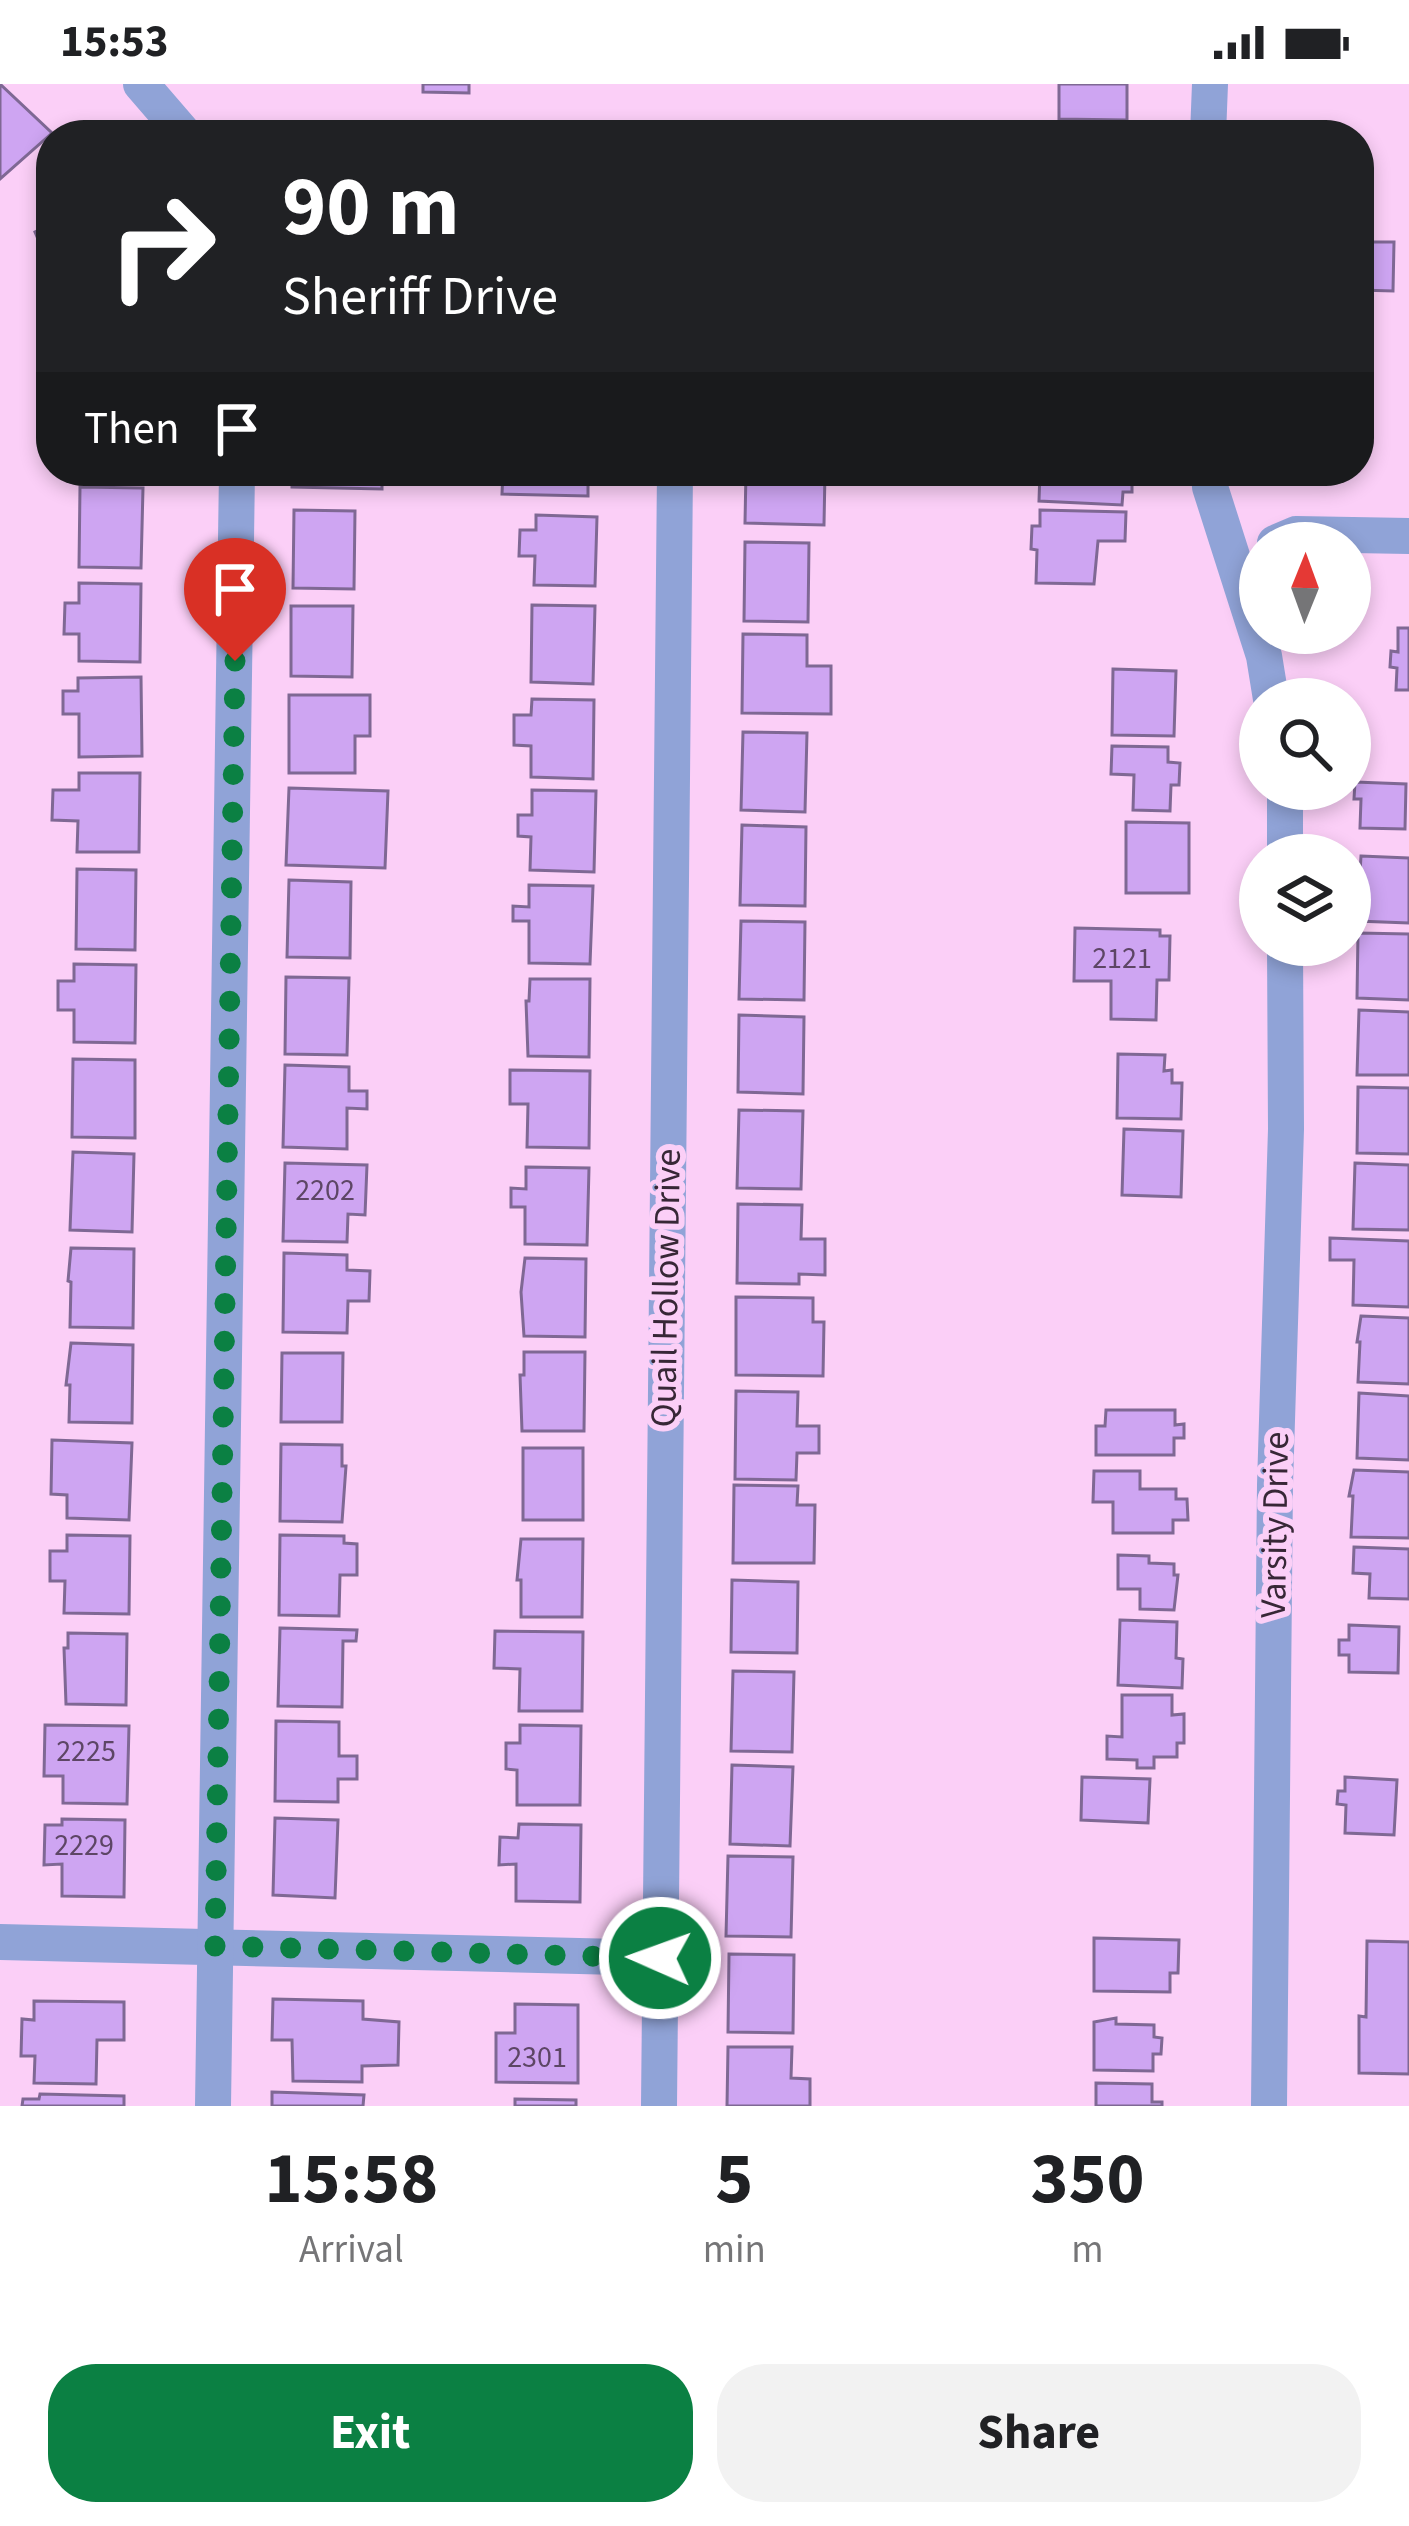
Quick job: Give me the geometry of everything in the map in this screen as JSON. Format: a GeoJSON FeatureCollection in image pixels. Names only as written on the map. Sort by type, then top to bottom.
{"type":"FeatureCollection","features":[{"type":"Feature","properties":{"kind":"street"},"geometry":{"type":"LineString","coordinates":[[140,84],[172,120]]}},
{"type":"Feature","properties":{"kind":"street"},"geometry":{"type":"LineString","coordinates":[[1209,120],[1210,84]]}},
{"type":"Feature","properties":{"kind":"street"},"geometry":{"type":"LineString","coordinates":[[213,2106],[238,486]]}},
{"type":"Feature","properties":{"kind":"street","name":"Quail Hollow Drive"},"geometry":{"type":"LineString","coordinates":[[659,2106],[675,486]]}},
{"type":"Feature","properties":{"kind":"street"},"geometry":{"type":"LineString","coordinates":[[1216,486],[1239,537]]}},
{"type":"Feature","properties":{"kind":"street"},"geometry":{"type":"LineString","coordinates":[[1371,535],[1409,536]]}},
{"type":"Feature","properties":{"kind":"street","name":"Varsity Drive"},"geometry":{"type":"LineString","coordinates":[[1269,2106],[1285,966]]}},
{"type":"Feature","properties":{"kind":"street"},"geometry":{"type":"LineString","coordinates":[[0,1942],[660,1958]]}},
{"type":"Feature","properties":{"kind":"building"},"geometry":{"type":"Polygon","coordinates":[[[0,84],[38,120],[36,147],[0,179],[0,84]]]}},
{"type":"Feature","properties":{"kind":"building"},"geometry":{"type":"Polygon","coordinates":[[[423,84],[469,84],[469,93],[423,92],[423,84]]]}},
{"type":"Feature","properties":{"kind":"building"},"geometry":{"type":"Polygon","coordinates":[[[1059,84],[1127,84],[1127,120],[1059,119],[1059,84]]]}},
{"type":"Feature","properties":{"kind":"building"},"geometry":{"type":"Polygon","coordinates":[[[1374,242],[1394,242],[1393,291],[1374,290],[1374,242]]]}},
{"type":"Feature","properties":{"kind":"building"},"geometry":{"type":"Polygon","coordinates":[[[382,486],[382,489],[292,487],[382,486]]]}},
{"type":"Feature","properties":{"kind":"building"},"geometry":{"type":"Polygon","coordinates":[[[502,486],[588,486],[588,496],[502,494],[502,486]]]}},
{"type":"Feature","properties":{"kind":"building"},"geometry":{"type":"Polygon","coordinates":[[[746,486],[825,486],[824,525],[745,523],[746,486]]]}},
{"type":"Feature","properties":{"kind":"building"},"geometry":{"type":"Polygon","coordinates":[[[1040,486],[1132,486],[1132,492],[1123,492],[1122,505],[1039,501],[1040,486]]]}},
{"type":"Feature","properties":{"kind":"building"},"geometry":{"type":"Polygon","coordinates":[[[80,487],[143,488],[141,568],[79,567],[80,487]]]}},
{"type":"Feature","properties":{"kind":"building"},"geometry":{"type":"Polygon","coordinates":[[[294,510],[355,511],[354,589],[293,588],[294,510]]]}},
{"type":"Feature","properties":{"kind":"building"},"geometry":{"type":"Polygon","coordinates":[[[1040,510],[1126,512],[1125,541],[1098,541],[1094,584],[1036,583],[1032,526],[1040,526],[1040,510]]]}},
{"type":"Feature","properties":{"kind":"building"},"geometry":{"type":"Polygon","coordinates":[[[536,515],[597,517],[595,586],[534,585],[535,556],[519,556],[520,530],[536,530],[536,515]]]}},
{"type":"Feature","properties":{"kind":"building"},"geometry":{"type":"Polygon","coordinates":[[[745,542],[809,543],[808,622],[744,621],[745,542]]]}},
{"type":"Feature","properties":{"kind":"building"},"geometry":{"type":"Polygon","coordinates":[[[79,583],[141,584],[140,662],[79,661],[79,634],[64,634],[65,603],[79,603],[79,583]]]}},
{"type":"Feature","properties":{"kind":"building"},"geometry":{"type":"Polygon","coordinates":[[[532,605],[595,606],[593,684],[531,682],[532,605]]]}},
{"type":"Feature","properties":{"kind":"building"},"geometry":{"type":"Polygon","coordinates":[[[291,606],[353,606],[352,677],[291,676],[291,606]]]}},
{"type":"Feature","properties":{"kind":"building"},"geometry":{"type":"Polygon","coordinates":[[[1398,628],[1409,628],[1409,690],[1396,690],[1397,668],[1390,667],[1391,651],[1398,652],[1398,628]]]}},
{"type":"Feature","properties":{"kind":"building"},"geometry":{"type":"Polygon","coordinates":[[[743,634],[807,635],[807,666],[831,666],[831,714],[742,713],[743,634]]]}},
{"type":"Feature","properties":{"kind":"building"},"geometry":{"type":"Polygon","coordinates":[[[1113,669],[1176,671],[1174,736],[1112,735],[1113,669]]]}},
{"type":"Feature","properties":{"kind":"building"},"geometry":{"type":"Polygon","coordinates":[[[141,677],[142,756],[79,757],[79,714],[63,714],[63,691],[78,691],[78,678],[141,677]]]}},
{"type":"Feature","properties":{"kind":"building"},"geometry":{"type":"Polygon","coordinates":[[[289,695],[370,695],[370,736],[355,736],[355,773],[289,773],[289,695]]]}},
{"type":"Feature","properties":{"kind":"building"},"geometry":{"type":"Polygon","coordinates":[[[532,699],[594,700],[593,779],[531,777],[531,746],[514,745],[514,715],[531,715],[532,699]]]}},
{"type":"Feature","properties":{"kind":"building"},"geometry":{"type":"Polygon","coordinates":[[[743,732],[807,733],[805,812],[741,810],[743,732]]]}},
{"type":"Feature","properties":{"kind":"building"},"geometry":{"type":"Polygon","coordinates":[[[1112,746],[1168,747],[1168,762],[1180,763],[1179,785],[1171,785],[1170,811],[1133,810],[1134,775],[1111,774],[1112,746]]]}},
{"type":"Feature","properties":{"kind":"building"},"geometry":{"type":"Polygon","coordinates":[[[79,773],[140,773],[139,852],[77,852],[78,821],[52,820],[53,790],[79,790],[79,773]]]}},
{"type":"Feature","properties":{"kind":"building"},"geometry":{"type":"Polygon","coordinates":[[[1371,783],[1406,784],[1405,829],[1360,828],[1361,810],[1371,810],[1371,783]]]}},
{"type":"Feature","properties":{"kind":"building"},"geometry":{"type":"Polygon","coordinates":[[[289,788],[388,791],[385,868],[286,865],[289,788]]]}},
{"type":"Feature","properties":{"kind":"building"},"geometry":{"type":"Polygon","coordinates":[[[532,790],[596,791],[594,872],[530,870],[531,837],[518,836],[518,815],[532,815],[532,790]]]}},
{"type":"Feature","properties":{"kind":"building"},"geometry":{"type":"Polygon","coordinates":[[[1126,822],[1189,823],[1189,893],[1126,893],[1126,822]]]}},
{"type":"Feature","properties":{"kind":"building"},"geometry":{"type":"Polygon","coordinates":[[[742,825],[806,827],[805,906],[740,905],[742,825]]]}},
{"type":"Feature","properties":{"kind":"building"},"geometry":{"type":"Polygon","coordinates":[[[1371,856],[1409,858],[1409,923],[1371,922],[1371,856]]]}},
{"type":"Feature","properties":{"kind":"building"},"geometry":{"type":"Polygon","coordinates":[[[77,869],[136,870],[135,950],[76,949],[77,869]]]}},
{"type":"Feature","properties":{"kind":"building"},"geometry":{"type":"Polygon","coordinates":[[[289,880],[351,882],[350,958],[287,957],[289,880]]]}},
{"type":"Feature","properties":{"kind":"building"},"geometry":{"type":"Polygon","coordinates":[[[529,885],[593,886],[590,964],[529,963],[529,921],[513,921],[513,906],[529,907],[529,885]]]}},
{"type":"Feature","properties":{"kind":"building"},"geometry":{"type":"Polygon","coordinates":[[[741,921],[805,922],[804,1000],[739,999],[741,921]]]}},
{"type":"Feature","properties":{"kind":"building"},"geometry":{"type":"Polygon","coordinates":[[[1075,928],[1160,930],[1160,936],[1170,936],[1169,980],[1157,980],[1156,1020],[1111,1019],[1111,981],[1074,981],[1075,928]]]}},
{"type":"Feature","properties":{"kind":"building"},"geometry":{"type":"Polygon","coordinates":[[[1371,933],[1409,934],[1409,1000],[1357,998],[1357,966],[1371,966],[1371,933]]]}},
{"type":"Feature","properties":{"kind":"building"},"geometry":{"type":"Polygon","coordinates":[[[74,964],[136,965],[135,1043],[74,1042],[74,1010],[58,1010],[58,981],[74,981],[74,964]]]}},
{"type":"Feature","properties":{"kind":"building"},"geometry":{"type":"Polygon","coordinates":[[[286,977],[349,978],[347,1055],[285,1054],[286,977]]]}},
{"type":"Feature","properties":{"kind":"building"},"geometry":{"type":"Polygon","coordinates":[[[530,979],[590,979],[589,1057],[528,1056],[530,979]]]}},
{"type":"Feature","properties":{"kind":"building"},"geometry":{"type":"Polygon","coordinates":[[[1359,1010],[1409,1012],[1409,1075],[1357,1075],[1359,1010]]]}},
{"type":"Feature","properties":{"kind":"building"},"geometry":{"type":"Polygon","coordinates":[[[739,1015],[804,1017],[803,1094],[738,1092],[739,1015]]]}},
{"type":"Feature","properties":{"kind":"building"},"geometry":{"type":"Polygon","coordinates":[[[1118,1054],[1165,1055],[1164,1071],[1172,1070],[1172,1083],[1182,1083],[1181,1119],[1117,1118],[1118,1054]]]}},
{"type":"Feature","properties":{"kind":"building"},"geometry":{"type":"Polygon","coordinates":[[[73,1059],[135,1060],[135,1138],[72,1137],[73,1059]]]}},
{"type":"Feature","properties":{"kind":"building"},"geometry":{"type":"Polygon","coordinates":[[[285,1065],[349,1067],[349,1091],[367,1091],[367,1109],[347,1108],[347,1149],[283,1147],[285,1065]]]}},
{"type":"Feature","properties":{"kind":"building"},"geometry":{"type":"Polygon","coordinates":[[[510,1070],[590,1071],[589,1148],[527,1147],[528,1104],[510,1104],[510,1070]]]}},
{"type":"Feature","properties":{"kind":"building"},"geometry":{"type":"Polygon","coordinates":[[[1358,1087],[1409,1088],[1409,1154],[1357,1153],[1358,1087]]]}},
{"type":"Feature","properties":{"kind":"building"},"geometry":{"type":"Polygon","coordinates":[[[739,1110],[803,1111],[801,1189],[737,1188],[739,1110]]]}},
{"type":"Feature","properties":{"kind":"building"},"geometry":{"type":"Polygon","coordinates":[[[1124,1129],[1183,1131],[1181,1197],[1122,1195],[1124,1129]]]}},
{"type":"Feature","properties":{"kind":"building"},"geometry":{"type":"Polygon","coordinates":[[[73,1152],[134,1154],[132,1232],[70,1230],[73,1152]]]}},
{"type":"Feature","properties":{"kind":"building"},"geometry":{"type":"Polygon","coordinates":[[[285,1163],[367,1165],[365,1215],[348,1214],[347,1242],[283,1241],[285,1163]]]}},
{"type":"Feature","properties":{"kind":"building"},"geometry":{"type":"Polygon","coordinates":[[[1355,1163],[1409,1165],[1409,1230],[1353,1229],[1355,1163]]]}},
{"type":"Feature","properties":{"kind":"building"},"geometry":{"type":"Polygon","coordinates":[[[526,1167],[589,1168],[587,1245],[525,1244],[525,1207],[511,1207],[511,1188],[526,1189],[526,1167]]]}},
{"type":"Feature","properties":{"kind":"building"},"geometry":{"type":"Polygon","coordinates":[[[738,1204],[802,1205],[801,1239],[825,1239],[825,1275],[799,1274],[799,1284],[737,1283],[738,1204]]]}},
{"type":"Feature","properties":{"kind":"building"},"geometry":{"type":"Polygon","coordinates":[[[1330,1238],[1409,1241],[1409,1307],[1353,1305],[1354,1260],[1330,1260],[1330,1238]]]}},
{"type":"Feature","properties":{"kind":"building"},"geometry":{"type":"Polygon","coordinates":[[[71,1248],[134,1249],[133,1328],[70,1327],[71,1248]]]}},
{"type":"Feature","properties":{"kind":"building"},"geometry":{"type":"Polygon","coordinates":[[[284,1253],[347,1255],[347,1270],[370,1271],[369,1301],[348,1301],[347,1333],[283,1332],[284,1253]]]}},
{"type":"Feature","properties":{"kind":"building"},"geometry":{"type":"Polygon","coordinates":[[[525,1258],[586,1259],[585,1337],[524,1336],[525,1258]]]}},
{"type":"Feature","properties":{"kind":"building"},"geometry":{"type":"Polygon","coordinates":[[[736,1297],[813,1298],[813,1322],[824,1322],[823,1376],[736,1375],[736,1297]]]}},
{"type":"Feature","properties":{"kind":"building"},"geometry":{"type":"Polygon","coordinates":[[[1361,1316],[1409,1318],[1409,1384],[1358,1382],[1361,1316]]]}},
{"type":"Feature","properties":{"kind":"building"},"geometry":{"type":"Polygon","coordinates":[[[71,1343],[133,1345],[132,1423],[69,1422],[70,1385],[66,1385],[71,1343]]]}},
{"type":"Feature","properties":{"kind":"building"},"geometry":{"type":"Polygon","coordinates":[[[524,1352],[585,1352],[584,1431],[522,1431],[524,1352]]]}},
{"type":"Feature","properties":{"kind":"building"},"geometry":{"type":"Polygon","coordinates":[[[282,1353],[343,1353],[342,1422],[281,1422],[282,1353]]]}},
{"type":"Feature","properties":{"kind":"building"},"geometry":{"type":"Polygon","coordinates":[[[736,1391],[798,1392],[797,1426],[819,1426],[819,1453],[797,1453],[796,1480],[735,1479],[736,1391]]]}},
{"type":"Feature","properties":{"kind":"building"},"geometry":{"type":"Polygon","coordinates":[[[1359,1393],[1409,1396],[1409,1460],[1357,1458],[1359,1393]]]}},
{"type":"Feature","properties":{"kind":"building"},"geometry":{"type":"Polygon","coordinates":[[[1106,1410],[1175,1410],[1175,1425],[1184,1424],[1184,1438],[1174,1438],[1174,1455],[1096,1455],[1096,1426],[1105,1426],[1106,1410]]]}},
{"type":"Feature","properties":{"kind":"building"},"geometry":{"type":"Polygon","coordinates":[[[52,1440],[132,1443],[129,1520],[67,1518],[67,1495],[51,1494],[52,1440]]]}},
{"type":"Feature","properties":{"kind":"building"},"geometry":{"type":"Polygon","coordinates":[[[281,1444],[342,1445],[342,1466],[346,1466],[342,1522],[280,1521],[281,1444]]]}},
{"type":"Feature","properties":{"kind":"building"},"geometry":{"type":"Polygon","coordinates":[[[523,1448],[583,1448],[583,1520],[523,1520],[523,1448]]]}},
{"type":"Feature","properties":{"kind":"building"},"geometry":{"type":"Polygon","coordinates":[[[1354,1470],[1409,1472],[1409,1538],[1351,1537],[1353,1496],[1349,1496],[1354,1470]]]}},
{"type":"Feature","properties":{"kind":"building"},"geometry":{"type":"Polygon","coordinates":[[[1094,1471],[1140,1471],[1140,1489],[1176,1489],[1176,1499],[1187,1499],[1188,1520],[1173,1520],[1173,1533],[1113,1533],[1113,1502],[1093,1502],[1094,1471]]]}},
{"type":"Feature","properties":{"kind":"building"},"geometry":{"type":"Polygon","coordinates":[[[734,1485],[798,1486],[797,1505],[815,1505],[814,1563],[733,1563],[734,1485]]]}},
{"type":"Feature","properties":{"kind":"building"},"geometry":{"type":"Polygon","coordinates":[[[67,1535],[130,1536],[129,1614],[64,1613],[65,1581],[50,1581],[50,1551],[67,1551],[67,1535]]]}},
{"type":"Feature","properties":{"kind":"building"},"geometry":{"type":"Polygon","coordinates":[[[280,1535],[344,1536],[344,1543],[357,1544],[357,1575],[340,1575],[339,1616],[279,1615],[280,1535]]]}},
{"type":"Feature","properties":{"kind":"building"},"geometry":{"type":"Polygon","coordinates":[[[521,1539],[583,1539],[582,1617],[521,1617],[521,1580],[517,1580],[521,1539]]]}},
{"type":"Feature","properties":{"kind":"building"},"geometry":{"type":"Polygon","coordinates":[[[1354,1547],[1409,1549],[1409,1599],[1369,1598],[1370,1574],[1353,1573],[1354,1547]]]}},
{"type":"Feature","properties":{"kind":"building"},"geometry":{"type":"Polygon","coordinates":[[[1118,1555],[1149,1556],[1149,1563],[1174,1564],[1174,1575],[1178,1575],[1174,1610],[1140,1609],[1140,1589],[1118,1589],[1118,1555]]]}},
{"type":"Feature","properties":{"kind":"building"},"geometry":{"type":"Polygon","coordinates":[[[732,1580],[798,1582],[797,1653],[731,1652],[732,1580]]]}},
{"type":"Feature","properties":{"kind":"building"},"geometry":{"type":"Polygon","coordinates":[[[1120,1620],[1177,1622],[1176,1658],[1183,1659],[1182,1688],[1118,1685],[1120,1620]]]}},
{"type":"Feature","properties":{"kind":"building"},"geometry":{"type":"Polygon","coordinates":[[[1349,1625],[1399,1627],[1398,1673],[1349,1672],[1349,1655],[1339,1655],[1339,1640],[1349,1640],[1349,1625]]]}},
{"type":"Feature","properties":{"kind":"building"},"geometry":{"type":"Polygon","coordinates":[[[280,1628],[357,1630],[356,1641],[343,1641],[342,1707],[278,1706],[280,1628]]]}},
{"type":"Feature","properties":{"kind":"building"},"geometry":{"type":"Polygon","coordinates":[[[495,1631],[583,1632],[582,1711],[519,1711],[520,1669],[494,1668],[495,1631]]]}},
{"type":"Feature","properties":{"kind":"building"},"geometry":{"type":"Polygon","coordinates":[[[68,1633],[127,1634],[126,1705],[66,1704],[68,1633]]]}},
{"type":"Feature","properties":{"kind":"building"},"geometry":{"type":"Polygon","coordinates":[[[733,1671],[794,1672],[792,1752],[731,1751],[733,1671]]]}},
{"type":"Feature","properties":{"kind":"building"},"geometry":{"type":"Polygon","coordinates":[[[1122,1695],[1172,1695],[1172,1715],[1184,1714],[1184,1743],[1177,1743],[1177,1757],[1154,1757],[1154,1768],[1137,1768],[1137,1760],[1107,1759],[1107,1736],[1122,1737],[1122,1695]]]}},
{"type":"Feature","properties":{"kind":"building"},"geometry":{"type":"Polygon","coordinates":[[[276,1721],[339,1722],[339,1756],[357,1756],[357,1779],[338,1779],[338,1802],[275,1801],[276,1721]]]}},
{"type":"Feature","properties":{"kind":"building"},"geometry":{"type":"Polygon","coordinates":[[[45,1725],[129,1726],[127,1804],[63,1803],[63,1776],[44,1776],[45,1725]]]}},
{"type":"Feature","properties":{"kind":"building"},"geometry":{"type":"Polygon","coordinates":[[[520,1725],[581,1726],[580,1805],[517,1805],[517,1770],[506,1769],[506,1743],[520,1743],[520,1725]]]}},
{"type":"Feature","properties":{"kind":"building"},"geometry":{"type":"Polygon","coordinates":[[[732,1765],[793,1767],[790,1846],[730,1844],[732,1765]]]}},
{"type":"Feature","properties":{"kind":"building"},"geometry":{"type":"Polygon","coordinates":[[[1082,1777],[1150,1779],[1148,1823],[1081,1820],[1082,1777]]]}},
{"type":"Feature","properties":{"kind":"building"},"geometry":{"type":"Polygon","coordinates":[[[1345,1777],[1397,1780],[1394,1835],[1345,1833],[1346,1805],[1337,1804],[1338,1791],[1345,1791],[1345,1777]]]}},
{"type":"Feature","properties":{"kind":"building"},"geometry":{"type":"Polygon","coordinates":[[[275,1818],[338,1820],[335,1898],[273,1895],[275,1818]]]}},
{"type":"Feature","properties":{"kind":"building"},"geometry":{"type":"Polygon","coordinates":[[[62,1819],[125,1820],[124,1897],[62,1896],[62,1864],[44,1865],[45,1825],[62,1825],[62,1819]]]}},
{"type":"Feature","properties":{"kind":"building"},"geometry":{"type":"Polygon","coordinates":[[[519,1824],[581,1825],[580,1902],[516,1901],[516,1864],[499,1865],[500,1837],[518,1838],[519,1824]]]}},
{"type":"Feature","properties":{"kind":"building"},"geometry":{"type":"Polygon","coordinates":[[[728,1856],[793,1857],[791,1937],[726,1936],[728,1856]]]}},
{"type":"Feature","properties":{"kind":"building"},"geometry":{"type":"Polygon","coordinates":[[[1094,1938],[1179,1940],[1178,1973],[1170,1973],[1170,1992],[1094,1991],[1094,1938]]]}},
{"type":"Feature","properties":{"kind":"building"},"geometry":{"type":"Polygon","coordinates":[[[1367,1941],[1409,1942],[1409,2074],[1359,2073],[1367,1941]]]}},
{"type":"Feature","properties":{"kind":"building"},"geometry":{"type":"Polygon","coordinates":[[[729,1954],[794,1955],[793,2033],[728,2032],[729,1954]]]}},
{"type":"Feature","properties":{"kind":"building"},"geometry":{"type":"Polygon","coordinates":[[[273,1999],[363,2001],[363,2019],[399,2022],[398,2065],[362,2066],[362,2082],[293,2081],[292,2040],[272,2040],[273,1999]]]}},
{"type":"Feature","properties":{"kind":"building"},"geometry":{"type":"Polygon","coordinates":[[[34,2001],[124,2002],[124,2040],[97,2040],[96,2084],[34,2083],[35,2056],[21,2056],[22,2019],[34,2020],[34,2001]]]}},
{"type":"Feature","properties":{"kind":"building"},"geometry":{"type":"Polygon","coordinates":[[[515,2004],[578,2005],[578,2083],[496,2082],[496,2033],[515,2033],[515,2004]]]}},
{"type":"Feature","properties":{"kind":"building"},"geometry":{"type":"Polygon","coordinates":[[[1116,2018],[1116,2024],[1154,2025],[1154,2037],[1162,2038],[1161,2054],[1153,2054],[1153,2071],[1094,2070],[1094,2022],[1116,2018]]]}},
{"type":"Feature","properties":{"kind":"building"},"geometry":{"type":"Polygon","coordinates":[[[728,2047],[792,2047],[791,2078],[810,2079],[810,2106],[727,2106],[728,2047]]]}},
{"type":"Feature","properties":{"kind":"building"},"geometry":{"type":"Polygon","coordinates":[[[1096,2083],[1152,2084],[1152,2102],[1162,2102],[1162,2106],[1096,2106],[1096,2083]]]}},
{"type":"Feature","properties":{"kind":"building"},"geometry":{"type":"Polygon","coordinates":[[[272,2092],[364,2095],[363,2106],[272,2106],[272,2092]]]}},
{"type":"Feature","properties":{"kind":"building"},"geometry":{"type":"Polygon","coordinates":[[[40,2094],[124,2096],[124,2106],[22,2106],[23,2099],[39,2099],[40,2094]]]}},
{"type":"Feature","properties":{"kind":"building"},"geometry":{"type":"Polygon","coordinates":[[[515,2099],[576,2100],[576,2106],[515,2106],[515,2099]]]}},
{"type":"Feature","properties":{"kind":"route"},"geometry":{"type":"LineString","coordinates":[[235,661],[215,1946],[660,1958]]}}]}
